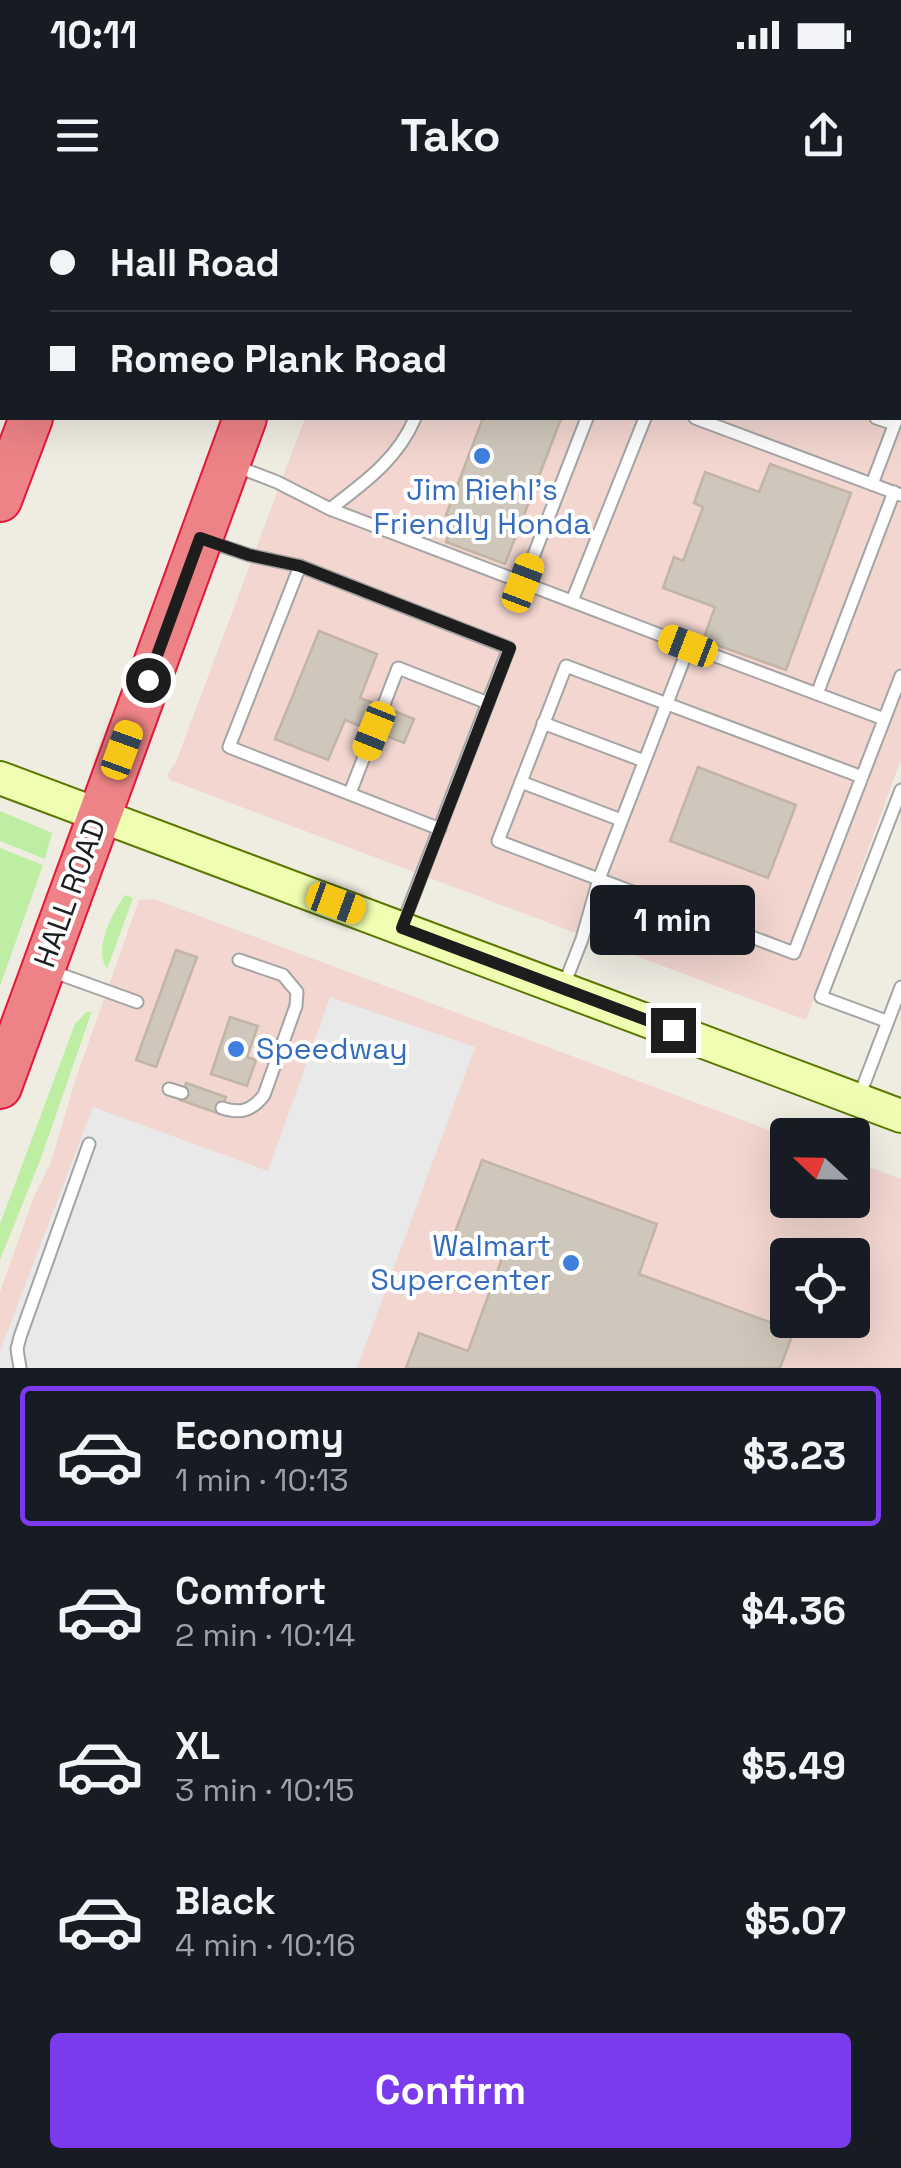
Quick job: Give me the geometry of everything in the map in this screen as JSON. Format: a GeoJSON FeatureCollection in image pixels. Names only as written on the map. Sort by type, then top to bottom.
{"type":"FeatureCollection","features":[{"type":"Feature","properties":{"kind":"highway"},"geometry":{"type":"LineString","coordinates":[[3,485],[29,420]]}},
{"type":"Feature","properties":{"kind":"highway","name":"HALL ROAD"},"geometry":{"type":"LineString","coordinates":[[0,1087],[243,420]]}},
{"type":"Feature","properties":{"kind":"main road"},"geometry":{"type":"LineString","coordinates":[[0,778],[901,1116]]}},
{"type":"Feature","properties":{"kind":"lane"},"geometry":{"type":"LineString","coordinates":[[330,510],[386,463],[405,442],[414,420]]}},
{"type":"Feature","properties":{"kind":"lane"},"geometry":{"type":"LineString","coordinates":[[523,583],[587,420]]}},
{"type":"Feature","properties":{"kind":"lane"},"geometry":{"type":"LineString","coordinates":[[572,602],[644,420]]}},
{"type":"Feature","properties":{"kind":"lane"},"geometry":{"type":"LineString","coordinates":[[700,420],[898,493],[817,694]]}},
{"type":"Feature","properties":{"kind":"lane"},"geometry":{"type":"LineString","coordinates":[[872,484],[896,421]]}},
{"type":"Feature","properties":{"kind":"lane"},"geometry":{"type":"LineString","coordinates":[[228,463],[277,482],[330,510],[884,719]]}},
{"type":"Feature","properties":{"kind":"lane"},"geometry":{"type":"LineString","coordinates":[[200,538],[249,555],[300,566],[510,648],[402,928]]}},
{"type":"Feature","properties":{"kind":"lane"},"geometry":{"type":"LineString","coordinates":[[300,566],[229,746],[440,829]]}},
{"type":"Feature","properties":{"kind":"lane"},"geometry":{"type":"LineString","coordinates":[[562,988],[582,939],[598,879],[688,646]]}},
{"type":"Feature","properties":{"kind":"lane"},"geometry":{"type":"LineString","coordinates":[[862,777],[566,666],[498,840],[794,953],[862,777],[884,719],[901,676]]}},
{"type":"Feature","properties":{"kind":"lane"},"geometry":{"type":"LineString","coordinates":[[383,707],[398,668],[488,703]]}},
{"type":"Feature","properties":{"kind":"lane"},"geometry":{"type":"LineString","coordinates":[[544,723],[644,762]]}},
{"type":"Feature","properties":{"kind":"lane"},"geometry":{"type":"LineString","coordinates":[[350,793],[374,731]]}},
{"type":"Feature","properties":{"kind":"lane"},"geometry":{"type":"LineString","coordinates":[[521,782],[622,820]]}},
{"type":"Feature","properties":{"kind":"lane"},"geometry":{"type":"LineString","coordinates":[[886,1021],[821,998],[901,790]]}},
{"type":"Feature","properties":{"kind":"lane"},"geometry":{"type":"LineString","coordinates":[[222,1108],[242,1112],[256,1105],[264,1095],[296,1006],[297,992],[283,975],[240,960]]}},
{"type":"Feature","properties":{"kind":"lane"},"geometry":{"type":"LineString","coordinates":[[42,968],[137,1002]]}},
{"type":"Feature","properties":{"kind":"lane"},"geometry":{"type":"LineString","coordinates":[[858,1100],[901,988]]}},
{"type":"Feature","properties":{"kind":"lane"},"geometry":{"type":"LineString","coordinates":[[20,1368],[16,1360],[20,1337],[89,1144]]}},
{"type":"Feature","properties":{"kind":"shaded area"},"geometry":{"type":"Polygon","coordinates":[[[304,420],[901,420],[901,759],[806,1020],[170,780],[167,775],[176,762],[304,420]]]}},
{"type":"Feature","properties":{"kind":"shaded area"},"geometry":{"type":"Polygon","coordinates":[[[154,899],[770,1131],[770,1218],[870,1218],[870,1167],[901,1179],[901,1368],[0,1368],[0,1292],[33,1199],[51,1162],[76,1078],[139,900],[154,899]]]}},
{"type":"Feature","properties":{"kind":"shaded area"},"geometry":{"type":"Polygon","coordinates":[[[330,997],[475,1047],[357,1368],[0,1368],[0,1351],[93,1107],[268,1171],[330,997]]]}},
{"type":"Feature","properties":{"kind":"green space"},"geometry":{"type":"Polygon","coordinates":[[[0,811],[52,833],[45,859],[0,841],[0,811]]]}},
{"type":"Feature","properties":{"kind":"green space"},"geometry":{"type":"Polygon","coordinates":[[[0,848],[43,865],[0,986],[0,848]]]}},
{"type":"Feature","properties":{"kind":"green space"},"geometry":{"type":"Polygon","coordinates":[[[125,895],[133,898],[107,969],[103,942],[125,895]]]}},
{"type":"Feature","properties":{"kind":"green space"},"geometry":{"type":"Polygon","coordinates":[[[92,1011],[41,1158],[0,1260],[0,1224],[75,1024],[92,1011]]]}},
{"type":"Feature","properties":{"kind":"building"},"geometry":{"type":"Polygon","coordinates":[[[482,420],[561,420],[505,564],[446,542],[455,518],[446,515],[482,420]]]}},
{"type":"Feature","properties":{"kind":"building"},"geometry":{"type":"Polygon","coordinates":[[[770,464],[851,493],[786,670],[703,640],[715,607],[663,588],[674,557],[683,561],[703,507],[694,503],[705,472],[759,492],[770,464]]]}},
{"type":"Feature","properties":{"kind":"building"},"geometry":{"type":"Polygon","coordinates":[[[319,631],[377,654],[360,698],[414,719],[404,743],[345,720],[328,760],[275,739],[319,631]]]}},
{"type":"Feature","properties":{"kind":"building"},"geometry":{"type":"Polygon","coordinates":[[[698,767],[796,805],[768,878],[670,841],[698,767]]]}},
{"type":"Feature","properties":{"kind":"building"},"geometry":{"type":"Polygon","coordinates":[[[176,950],[197,957],[156,1067],[136,1060],[176,950]]]}},
{"type":"Feature","properties":{"kind":"building"},"geometry":{"type":"Polygon","coordinates":[[[230,1017],[258,1026],[247,1057],[256,1060],[247,1086],[211,1074],[230,1017]]]}},
{"type":"Feature","properties":{"kind":"building"},"geometry":{"type":"Polygon","coordinates":[[[186,1083],[226,1097],[220,1114],[180,1100],[186,1083]]]}},
{"type":"Feature","properties":{"kind":"building","name":"Walmart Supercenter"},"geometry":{"type":"Polygon","coordinates":[[[482,1160],[657,1224],[639,1274],[770,1322],[770,1338],[791,1338],[780,1368],[406,1368],[419,1333],[468,1351],[504,1253],[454,1235],[482,1160]]]}},
{"type":"Feature","properties":{"kind":"place","name":"Jim Riehl's Friendly Honda"},"geometry":{"type":"Point","coordinates":[482,456]}},
{"type":"Feature","properties":{"kind":"place","name":"Speedway"},"geometry":{"type":"Point","coordinates":[236,1049]}},
{"type":"Feature","properties":{"kind":"place","name":"Walmart Supercenter"},"geometry":{"type":"Point","coordinates":[571,1263]}},
{"type":"Feature","properties":{"kind":"route"},"geometry":{"type":"LineString","coordinates":[[148,680],[200,538],[249,555],[300,566],[510,648],[402,928],[673,1030]]}}]}
